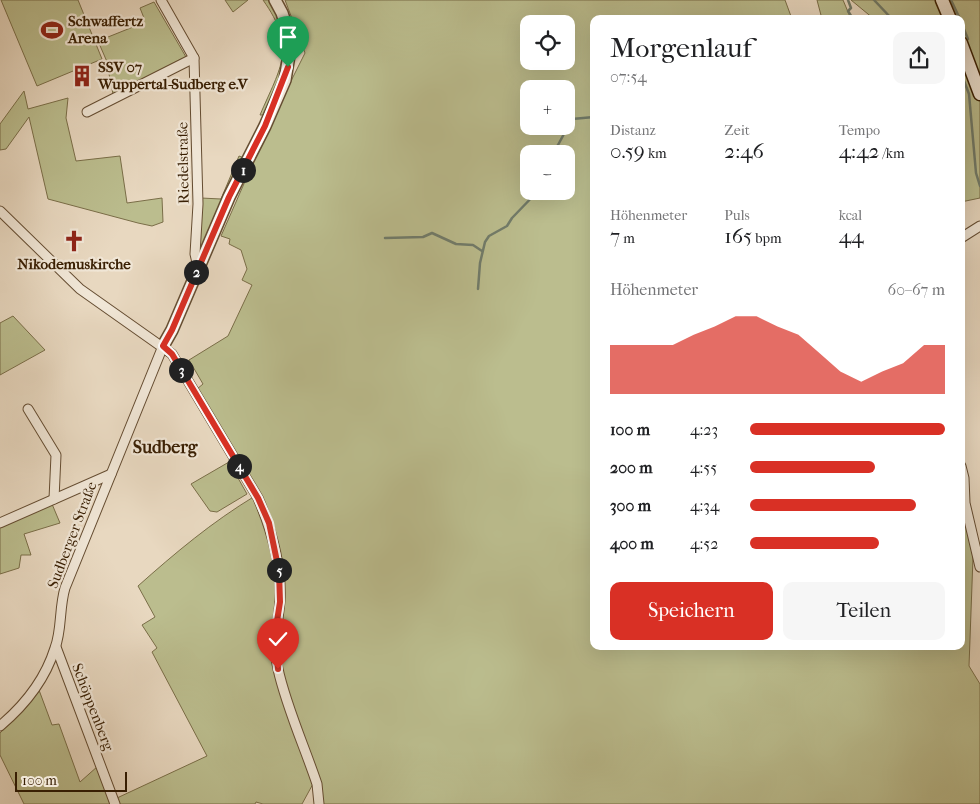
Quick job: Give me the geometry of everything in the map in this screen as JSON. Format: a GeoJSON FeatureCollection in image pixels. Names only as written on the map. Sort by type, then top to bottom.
{"type":"FeatureCollection","features":[{"type":"Feature","properties":{"kind":"main road"},"geometry":{"type":"LineString","coordinates":[[942,0],[948,15]]}},
{"type":"Feature","properties":{"kind":"main road"},"geometry":{"type":"LineString","coordinates":[[965,54],[980,94]]}},
{"type":"Feature","properties":{"kind":"street","name":"Riedelstraße"},"geometry":{"type":"LineString","coordinates":[[161,0],[194,58],[198,204],[195,254],[198,267]]}},
{"type":"Feature","properties":{"kind":"street"},"geometry":{"type":"LineString","coordinates":[[163,346],[172,330],[229,197],[265,126],[288,67],[289,34],[282,13],[274,0]]}},
{"type":"Feature","properties":{"kind":"street"},"geometry":{"type":"LineString","coordinates":[[87,112],[194,58]]}},
{"type":"Feature","properties":{"kind":"street"},"geometry":{"type":"LineString","coordinates":[[0,211],[80,289],[172,354],[258,498],[269,523],[279,571],[280,602],[275,634],[278,669],[317,784],[320,804]]}},
{"type":"Feature","properties":{"kind":"street"},"geometry":{"type":"LineString","coordinates":[[965,235],[980,226]]}},
{"type":"Feature","properties":{"kind":"street","name":"Sudberger Straße"},"geometry":{"type":"LineString","coordinates":[[0,726],[20,709],[36,688],[56,647],[60,604],[163,346]]}},
{"type":"Feature","properties":{"kind":"street"},"geometry":{"type":"LineString","coordinates":[[28,408],[56,455],[54,499]]}},
{"type":"Feature","properties":{"kind":"street"},"geometry":{"type":"LineString","coordinates":[[0,523],[111,474]]}},
{"type":"Feature","properties":{"kind":"street"},"geometry":{"type":"LineString","coordinates":[[965,503],[980,567]]}},
{"type":"Feature","properties":{"kind":"street","name":"Schöppenberg"},"geometry":{"type":"LineString","coordinates":[[56,647],[115,804]]}},
{"type":"Feature","properties":{"kind":"green space","name":"Schwaffertz Arena"},"geometry":{"type":"Polygon","coordinates":[[[1,0],[78,0],[102,59],[37,86],[1,0]]]}},
{"type":"Feature","properties":{"kind":"green space"},"geometry":{"type":"Polygon","coordinates":[[[225,0],[248,0],[233,12],[225,0]]]}},
{"type":"Feature","properties":{"kind":"green space"},"geometry":{"type":"Polygon","coordinates":[[[263,0],[269,0],[278,17],[284,31],[286,45],[283,70],[278,84],[265,115],[260,115],[279,70],[283,45],[280,31],[263,0]]]}},
{"type":"Feature","properties":{"kind":"green space"},"geometry":{"type":"Polygon","coordinates":[[[285,0],[785,0],[791,15],[590,15],[590,650],[965,650],[965,520],[973,557],[969,666],[980,684],[980,804],[321,804],[314,782],[302,804],[263,804],[256,802],[255,804],[120,804],[117,798],[207,756],[152,652],[157,648],[142,625],[155,617],[138,586],[194,538],[255,496],[197,389],[203,384],[189,360],[228,336],[252,285],[242,280],[247,269],[241,250],[229,244],[230,239],[221,236],[276,111],[305,53],[285,0]]]}},
{"type":"Feature","properties":{"kind":"green space"},"geometry":{"type":"Polygon","coordinates":[[[817,0],[843,0],[849,15],[821,15],[817,0]]]}},
{"type":"Feature","properties":{"kind":"green space"},"geometry":{"type":"Polygon","coordinates":[[[851,0],[980,0],[980,198],[965,201],[965,15],[869,15],[851,0]]]}},
{"type":"Feature","properties":{"kind":"green space"},"geometry":{"type":"Polygon","coordinates":[[[154,2],[186,57],[113,94],[109,74],[111,71],[98,41],[138,25],[144,18],[140,8],[154,2]]]}},
{"type":"Feature","properties":{"kind":"green space"},"geometry":{"type":"Polygon","coordinates":[[[24,91],[28,109],[68,98],[66,118],[76,161],[120,156],[127,203],[162,198],[163,222],[152,226],[48,199],[29,117],[6,149],[0,150],[0,124],[24,91]]]}},
{"type":"Feature","properties":{"kind":"green space"},"geometry":{"type":"Polygon","coordinates":[[[239,156],[244,158],[201,248],[199,246],[201,198],[221,199],[239,156]]]}},
{"type":"Feature","properties":{"kind":"green space"},"geometry":{"type":"Polygon","coordinates":[[[13,316],[45,350],[0,375],[0,323],[13,316]]]}},
{"type":"Feature","properties":{"kind":"green space"},"geometry":{"type":"Polygon","coordinates":[[[229,462],[247,494],[217,512],[210,511],[191,484],[229,462]]]}},
{"type":"Feature","properties":{"kind":"green space"},"geometry":{"type":"Polygon","coordinates":[[[52,504],[60,523],[24,534],[31,555],[21,555],[19,568],[0,574],[0,526],[52,504]]]}},
{"type":"Feature","properties":{"kind":"green space"},"geometry":{"type":"Polygon","coordinates":[[[39,690],[52,725],[59,724],[80,782],[98,766],[112,804],[24,804],[0,755],[0,733],[24,710],[39,690]]]}},
{"type":"Feature","properties":{"kind":"waterway"},"geometry":{"type":"LineString","coordinates":[[848,0],[851,8],[848,11],[850,15]]}},
{"type":"Feature","properties":{"kind":"waterway"},"geometry":{"type":"LineString","coordinates":[[874,0],[888,15]]}},
{"type":"Feature","properties":{"kind":"waterway"},"geometry":{"type":"LineString","coordinates":[[951,0],[958,15]]}},
{"type":"Feature","properties":{"kind":"waterway"},"geometry":{"type":"LineString","coordinates":[[965,32],[968,39]]}},
{"type":"Feature","properties":{"kind":"waterway"},"geometry":{"type":"LineString","coordinates":[[965,84],[969,94],[976,173],[980,186]]}},
{"type":"Feature","properties":{"kind":"waterway"},"geometry":{"type":"LineString","coordinates":[[558,145],[572,119],[590,117]]}},
{"type":"Feature","properties":{"kind":"waterway"},"geometry":{"type":"LineString","coordinates":[[478,289],[480,263],[485,242],[489,236],[507,226],[529,200]]}},
{"type":"Feature","properties":{"kind":"waterway"},"geometry":{"type":"LineString","coordinates":[[385,238],[423,237],[432,233],[456,244],[473,245],[482,251]]}},
{"type":"Feature","properties":{"kind":"place","name":"Schwaffertz Arena"},"geometry":{"type":"Point","coordinates":[52,30]}},
{"type":"Feature","properties":{"kind":"place","name":"SSV 07 Wuppertal-Sudberg e.V"},"geometry":{"type":"Point","coordinates":[82,76]}},
{"type":"Feature","properties":{"kind":"place","name":"Nikodemuskirche"},"geometry":{"type":"Point","coordinates":[74,241]}},
{"type":"Feature","properties":{"kind":"district","name":"Sudberg"},"geometry":{"type":"Point","coordinates":[165,447]}},
{"type":"Feature","properties":{"kind":"route"},"geometry":{"type":"LineString","coordinates":[[278,669],[275,634],[280,602],[279,571],[277,553],[269,523],[258,498],[172,354],[163,346],[172,330],[229,197],[265,126],[285,80],[288,67]]}}]}
